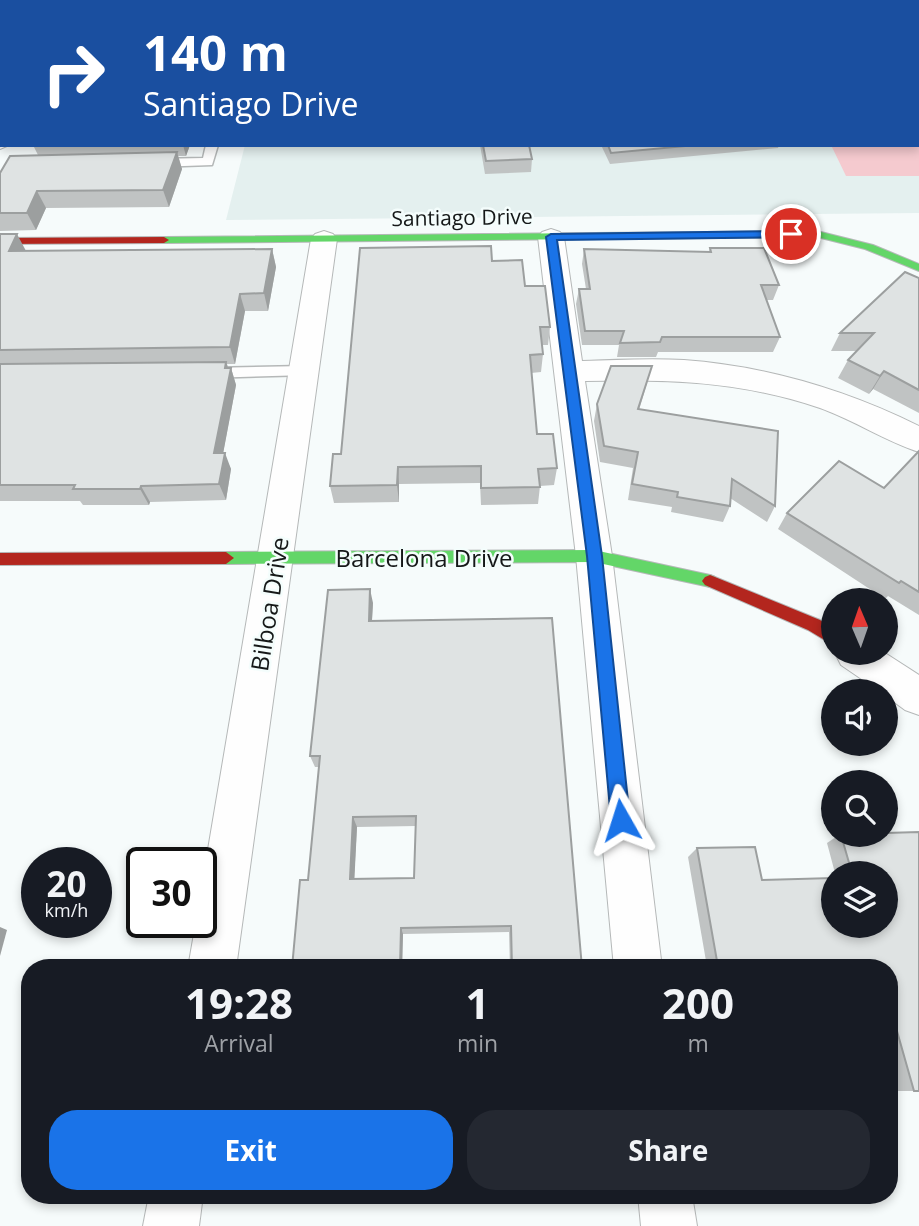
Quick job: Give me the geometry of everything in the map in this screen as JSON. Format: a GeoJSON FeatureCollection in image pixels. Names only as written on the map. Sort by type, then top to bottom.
{"type":"FeatureCollection","features":[{"type":"Feature","properties":{"kind":"street","name":"Santiago Drive"},"geometry":{"type":"LineString","coordinates":[[0,241],[817,234],[843,238],[883,251],[919,268]]}},
{"type":"Feature","properties":{"kind":"street"},"geometry":{"type":"LineString","coordinates":[[551,237],[594,556],[637,959]]}},
{"type":"Feature","properties":{"kind":"street","name":"Bilboa Drive"},"geometry":{"type":"LineString","coordinates":[[213,959],[324,239]]}},
{"type":"Feature","properties":{"kind":"street"},"geometry":{"type":"LineString","coordinates":[[570,371],[683,370],[742,377],[806,393],[878,418],[919,440]]}},
{"type":"Feature","properties":{"kind":"street","name":"Barcelona Drive"},"geometry":{"type":"LineString","coordinates":[[0,559],[594,556],[706,579],[821,630]]}},
{"type":"Feature","properties":{"kind":"street"},"geometry":{"type":"LineString","coordinates":[[872,665],[919,697]]}},
{"type":"Feature","properties":{"kind":"street"},"geometry":{"type":"LineString","coordinates":[[171,1226],[175,1204]]}},
{"type":"Feature","properties":{"kind":"street"},"geometry":{"type":"LineString","coordinates":[[666,1204],[669,1226]]}},
{"type":"Feature","properties":{"kind":"lane"},"geometry":{"type":"LineString","coordinates":[[139,163],[208,162],[212,147]]}},
{"type":"Feature","properties":{"kind":"lane"},"geometry":{"type":"LineString","coordinates":[[186,373],[304,371]]}},
{"type":"Feature","properties":{"kind":"shaded area"},"geometry":{"type":"Polygon","coordinates":[[[244,147],[919,147],[919,213],[226,220],[244,147]]]}},
{"type":"Feature","properties":{"kind":"shaded area"},"geometry":{"type":"Polygon","coordinates":[[[832,147],[919,147],[919,176],[846,176],[832,147]]]}},
{"type":"Feature","properties":{"kind":"building"},"geometry":{"type":"Polygon","coordinates":[[[483,147],[529,147],[532,159],[486,161],[483,147]]]}},
{"type":"Feature","properties":{"kind":"building"},"geometry":{"type":"Polygon","coordinates":[[[609,147],[675,147],[611,153],[609,147]]]}},
{"type":"Feature","properties":{"kind":"building"},"geometry":{"type":"Polygon","coordinates":[[[177,152],[163,190],[37,191],[27,213],[0,213],[0,173],[10,156],[177,152]]]}},
{"type":"Feature","properties":{"kind":"building"},"geometry":{"type":"Polygon","coordinates":[[[0,234],[17,234],[9,251],[272,249],[264,293],[240,294],[230,347],[0,350],[0,234]]]}},
{"type":"Feature","properties":{"kind":"building"},"geometry":{"type":"Polygon","coordinates":[[[491,246],[492,261],[522,260],[525,286],[545,286],[550,327],[540,327],[543,354],[530,355],[537,434],[553,434],[557,468],[538,469],[540,487],[481,488],[481,466],[398,467],[397,485],[330,486],[333,454],[341,454],[360,248],[491,246]]]}},
{"type":"Feature","properties":{"kind":"building"},"geometry":{"type":"Polygon","coordinates":[[[710,248],[764,248],[779,285],[761,285],[780,337],[662,337],[660,342],[620,343],[624,331],[585,331],[579,289],[590,289],[584,249],[711,252],[710,248]]]}},
{"type":"Feature","properties":{"kind":"building"},"geometry":{"type":"Polygon","coordinates":[[[905,272],[919,278],[919,390],[884,371],[880,376],[848,360],[874,333],[840,333],[905,272]]]}},
{"type":"Feature","properties":{"kind":"building"},"geometry":{"type":"Polygon","coordinates":[[[226,362],[225,368],[231,368],[214,453],[225,453],[219,484],[141,486],[140,489],[73,489],[75,485],[0,485],[0,364],[226,362]]]}},
{"type":"Feature","properties":{"kind":"building"},"geometry":{"type":"Polygon","coordinates":[[[611,366],[652,366],[638,409],[778,431],[775,506],[732,479],[730,506],[677,497],[678,492],[632,484],[638,452],[604,446],[597,404],[611,366]]]}},
{"type":"Feature","properties":{"kind":"building"},"geometry":{"type":"Polygon","coordinates":[[[919,451],[919,592],[901,581],[899,583],[787,513],[839,461],[884,488],[919,451]]]}},
{"type":"Feature","properties":{"kind":"building"},"geometry":{"type":"Polygon","coordinates":[[[370,589],[369,621],[552,618],[581,959],[512,959],[511,926],[401,928],[400,959],[293,959],[300,880],[308,880],[320,756],[310,756],[328,590],[370,589]],[[416,816],[353,817],[350,879],[414,878],[416,816]]]}},
{"type":"Feature","properties":{"kind":"building"},"geometry":{"type":"Polygon","coordinates":[[[919,832],[919,1091],[914,1091],[898,1035],[898,959],[717,959],[697,848],[755,847],[762,880],[821,878],[821,938],[898,938],[898,861],[849,861],[844,847],[898,847],[898,833],[919,832]]]}},
{"type":"Feature","properties":{"kind":"traffic: fast"},"geometry":{"type":"LineString","coordinates":[[164,240],[817,234],[869,247],[919,268]]}},
{"type":"Feature","properties":{"kind":"traffic: fast"},"geometry":{"type":"LineString","coordinates":[[226,558],[594,556],[710,581]]}},
{"type":"Feature","properties":{"kind":"traffic: jam"},"geometry":{"type":"LineString","coordinates":[[0,241],[164,240]]}},
{"type":"Feature","properties":{"kind":"traffic: jam"},"geometry":{"type":"LineString","coordinates":[[0,559],[226,558]]}},
{"type":"Feature","properties":{"kind":"traffic: jam"},"geometry":{"type":"LineString","coordinates":[[710,581],[821,630]]}},
{"type":"Feature","properties":{"kind":"route"},"geometry":{"type":"LineString","coordinates":[[621,820],[594,556],[551,237],[791,234]]}}]}
